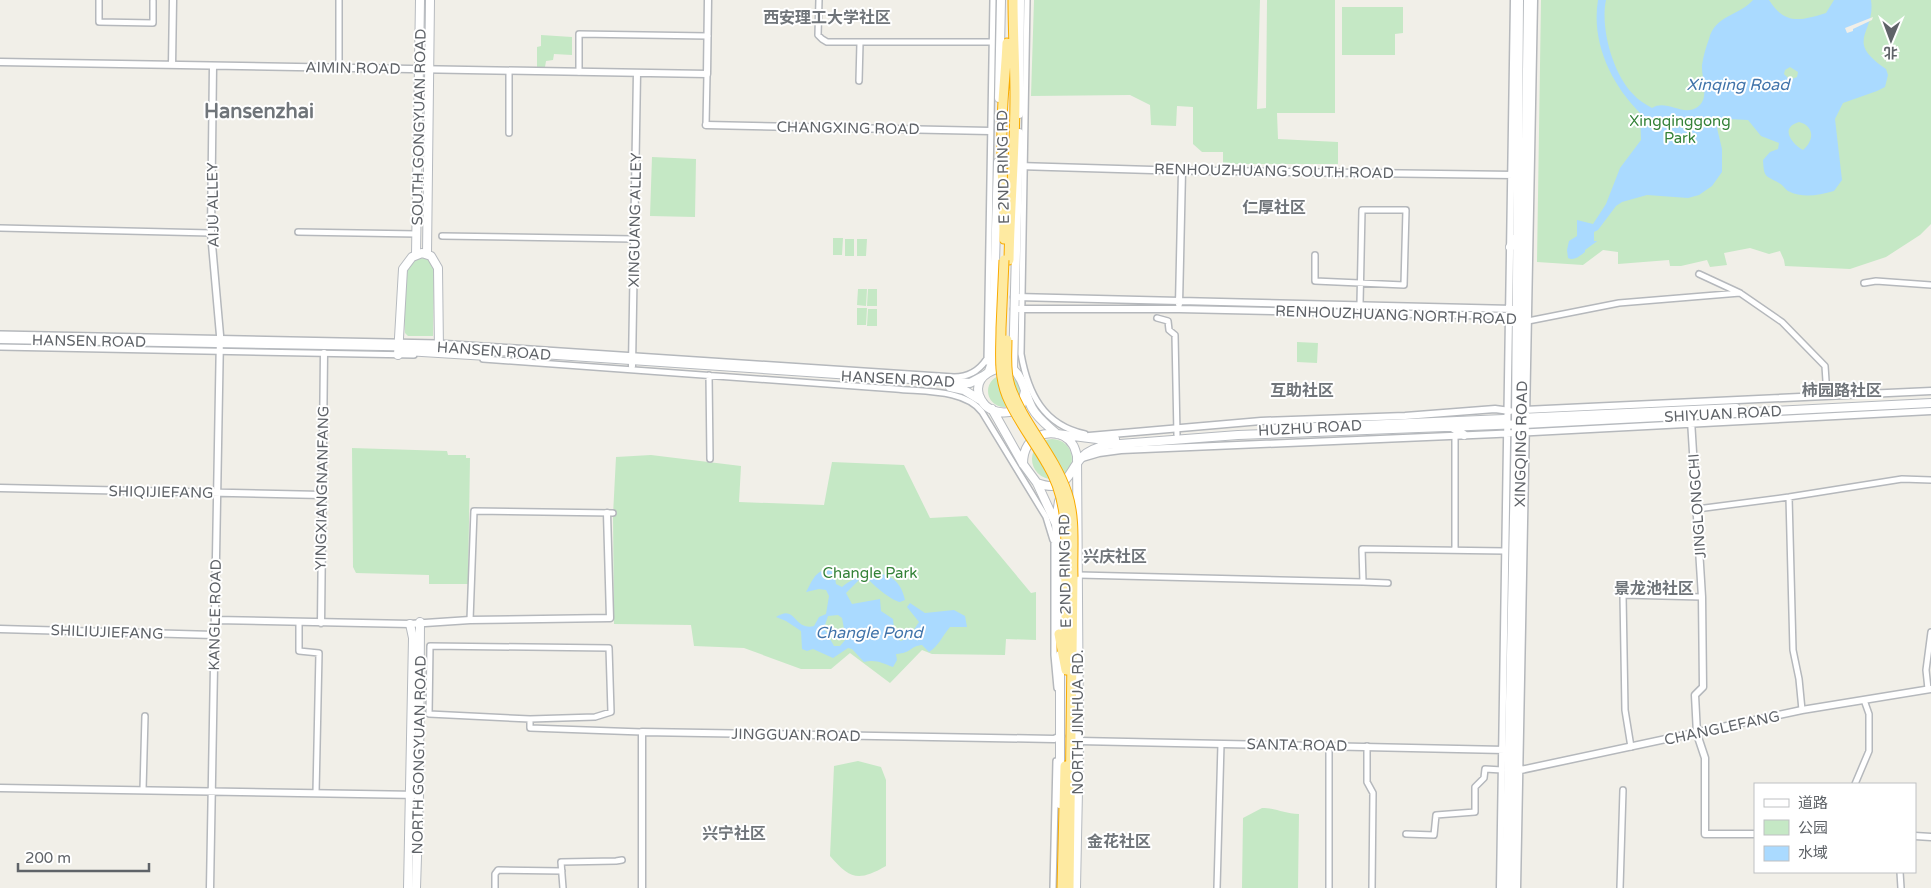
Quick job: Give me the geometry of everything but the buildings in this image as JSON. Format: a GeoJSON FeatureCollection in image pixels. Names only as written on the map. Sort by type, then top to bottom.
{"type":"FeatureCollection","features":[{"type":"Feature","properties":{"kind":"highway","name":"E 2ND RING RD"},"geometry":{"type":"LineString","coordinates":[[999,259],[1011,210],[1010,66],[1007,0]]}},
{"type":"Feature","properties":{"kind":"highway","name":"E 2ND RING RD"},"geometry":{"type":"LineString","coordinates":[[1013,0],[1010,66],[1003,88],[999,259],[1000,360],[1006,395],[1020,422],[1048,465],[1056,482],[1065,518],[1072,577],[1062,888]]}},
{"type":"Feature","properties":{"kind":"highway"},"geometry":{"type":"LineString","coordinates":[[1000,89],[1010,66]]}},
{"type":"Feature","properties":{"kind":"highway"},"geometry":{"type":"LineString","coordinates":[[1010,66],[1020,91]]}},
{"type":"Feature","properties":{"kind":"highway"},"geometry":{"type":"LineString","coordinates":[[998,158],[1001,176]]}},
{"type":"Feature","properties":{"kind":"highway"},"geometry":{"type":"LineString","coordinates":[[1011,210],[1017,189]]}},
{"type":"Feature","properties":{"kind":"highway"},"geometry":{"type":"LineString","coordinates":[[1069,670],[1078,630]]}},
{"type":"Feature","properties":{"kind":"highway"},"geometry":{"type":"LineString","coordinates":[[1060,634],[1069,670]]}},
{"type":"Feature","properties":{"kind":"highway","name":"E 2ND RING RD"},"geometry":{"type":"LineString","coordinates":[[1069,670],[1069,888]]}},
{"type":"Feature","properties":{"kind":"main road","name":"SOUTH GONGYUAN ROAD"},"geometry":{"type":"LineString","coordinates":[[416,254],[420,0]]}},
{"type":"Feature","properties":{"kind":"main road","name":"SOUTH GONGYUAN ROAD"},"geometry":{"type":"LineString","coordinates":[[427,254],[430,0]]}},
{"type":"Feature","properties":{"kind":"main road"},"geometry":{"type":"LineString","coordinates":[[1001,0],[998,158],[999,259],[992,363],[979,388],[979,402],[1002,413],[1016,410],[1022,404],[1025,391]]}},
{"type":"Feature","properties":{"kind":"main road"},"geometry":{"type":"LineString","coordinates":[[1020,0],[1021,166],[1017,189],[1018,309],[1013,369],[1023,383],[1030,403],[1039,418],[1057,434]]}},
{"type":"Feature","properties":{"kind":"main road","name":"XINGQING ROAD"},"geometry":{"type":"LineString","coordinates":[[1518,314],[1521,175],[1519,0]]}},
{"type":"Feature","properties":{"kind":"main road","name":"XINGQING ROAD"},"geometry":{"type":"LineString","coordinates":[[1506,888],[1518,421],[1518,235],[1528,0]]}},
{"type":"Feature","properties":{"kind":"main road"},"geometry":{"type":"LineString","coordinates":[[1510,247],[1518,235]]}},
{"type":"Feature","properties":{"kind":"main road"},"geometry":{"type":"LineString","coordinates":[[399,348],[403,269],[416,254],[427,254],[436,262],[438,268],[439,350]]}},
{"type":"Feature","properties":{"kind":"main road","name":"HANSEN ROAD"},"geometry":{"type":"LineString","coordinates":[[0,339],[220,345]]}},
{"type":"Feature","properties":{"kind":"main road","name":"HANSEN ROAD"},"geometry":{"type":"LineString","coordinates":[[0,343],[399,348],[970,383],[987,373]]}},
{"type":"Feature","properties":{"kind":"main road","name":"HANSEN ROAD"},"geometry":{"type":"LineString","coordinates":[[632,361],[958,388],[979,402]]}},
{"type":"Feature","properties":{"kind":"main road"},"geometry":{"type":"LineString","coordinates":[[987,373],[1002,368],[1013,369]]}},
{"type":"Feature","properties":{"kind":"main road","name":"SHIYUAN ROAD"},"geometry":{"type":"LineString","coordinates":[[1518,421],[1931,398]]}},
{"type":"Feature","properties":{"kind":"main road","name":"SHIYUAN ROAD"},"geometry":{"type":"LineString","coordinates":[[1518,421],[1691,420],[1931,403]]}},
{"type":"Feature","properties":{"kind":"main road"},"geometry":{"type":"LineString","coordinates":[[992,409],[1023,464],[1036,483],[1055,486],[1064,482],[1079,462],[1074,445],[1066,437],[1057,434],[1044,434],[1035,438],[1028,445],[1024,454],[1023,464]]}},
{"type":"Feature","properties":{"kind":"main road","name":"HUZHU ROAD"},"geometry":{"type":"LineString","coordinates":[[1079,462],[1098,447],[1107,445],[1210,437],[1452,427],[1518,421]]}},
{"type":"Feature","properties":{"kind":"main road","name":"HUZHU ROAD"},"geometry":{"type":"LineString","coordinates":[[1057,434],[1105,440],[1177,431],[1518,421]]}},
{"type":"Feature","properties":{"kind":"main road"},"geometry":{"type":"LineString","coordinates":[[1452,427],[1464,435]]}},
{"type":"Feature","properties":{"kind":"main road"},"geometry":{"type":"LineString","coordinates":[[1210,437],[1210,447]]}},
{"type":"Feature","properties":{"kind":"main road","name":"NORTH JINHUA RD."},"geometry":{"type":"LineString","coordinates":[[1076,888],[1079,741],[1078,630],[1072,577],[1078,518],[1079,462]]}},
{"type":"Feature","properties":{"kind":"main road","name":"NORTH JINHUA RD."},"geometry":{"type":"LineString","coordinates":[[1036,483],[1056,524],[1058,549],[1060,634],[1058,888]]}},
{"type":"Feature","properties":{"kind":"main road"},"geometry":{"type":"LineString","coordinates":[[1056,524],[1058,504],[1062,499],[1068,499],[1073,502],[1078,518]]}},
{"type":"Feature","properties":{"kind":"main road","name":"NORTH GONGYUAN ROAD"},"geometry":{"type":"LineString","coordinates":[[408,888],[415,795],[420,622]]}},
{"type":"Feature","properties":{"kind":"main road","name":"NORTH GONGYUAN ROAD"},"geometry":{"type":"LineString","coordinates":[[410,624],[413,638],[416,888]]}},
{"type":"Feature","properties":{"kind":"main road","name":"XINGQING ROAD"},"geometry":{"type":"LineString","coordinates":[[1509,750],[1517,771],[1512,888]]}},
{"type":"Feature","properties":{"kind":"street"},"geometry":{"type":"LineString","coordinates":[[99,0],[99,22],[153,24],[153,1]]}},
{"type":"Feature","properties":{"kind":"street"},"geometry":{"type":"LineString","coordinates":[[172,65],[174,0]]}},
{"type":"Feature","properties":{"kind":"street"},"geometry":{"type":"LineString","coordinates":[[339,0],[339,68]]}},
{"type":"Feature","properties":{"kind":"street"},"geometry":{"type":"LineString","coordinates":[[706,125],[708,0]]}},
{"type":"Feature","properties":{"kind":"street"},"geometry":{"type":"LineString","coordinates":[[819,0],[818,35],[827,42],[992,42]]}},
{"type":"Feature","properties":{"kind":"street"},"geometry":{"type":"LineString","coordinates":[[632,361],[954,378],[987,373],[986,360],[999,259],[990,131],[992,0]]}},
{"type":"Feature","properties":{"kind":"street"},"geometry":{"type":"LineString","coordinates":[[1018,297],[1027,0]]}},
{"type":"Feature","properties":{"kind":"street"},"geometry":{"type":"LineString","coordinates":[[1514,0],[1521,175]]}},
{"type":"Feature","properties":{"kind":"street"},"geometry":{"type":"LineString","coordinates":[[1517,888],[1518,314],[1510,247],[1521,175],[1534,0]]}},
{"type":"Feature","properties":{"kind":"street"},"geometry":{"type":"LineString","coordinates":[[579,72],[579,34],[708,36]]}},
{"type":"Feature","properties":{"kind":"street"},"geometry":{"type":"LineString","coordinates":[[859,82],[860,43]]}},
{"type":"Feature","properties":{"kind":"street","name":"AIMIN ROAD"},"geometry":{"type":"LineString","coordinates":[[0,62],[707,74]]}},
{"type":"Feature","properties":{"kind":"street","name":"AIJU ALLEY"},"geometry":{"type":"LineString","coordinates":[[213,66],[211,233],[220,345]]}},
{"type":"Feature","properties":{"kind":"street"},"geometry":{"type":"LineString","coordinates":[[509,71],[509,133]]}},
{"type":"Feature","properties":{"kind":"street","name":"XINGUANG ALLEY"},"geometry":{"type":"LineString","coordinates":[[632,361],[637,73]]}},
{"type":"Feature","properties":{"kind":"street","name":"CHANGXING ROAD"},"geometry":{"type":"LineString","coordinates":[[706,125],[990,131]]}},
{"type":"Feature","properties":{"kind":"street","name":"RENHOUZHUANG SOUTH ROAD"},"geometry":{"type":"LineString","coordinates":[[1021,166],[1521,175]]}},
{"type":"Feature","properties":{"kind":"street"},"geometry":{"type":"LineString","coordinates":[[1179,309],[1182,170]]}},
{"type":"Feature","properties":{"kind":"street"},"geometry":{"type":"LineString","coordinates":[[1315,255],[1314,281],[1361,282],[1404,285],[1406,210],[1362,210],[1361,282],[1358,312]]}},
{"type":"Feature","properties":{"kind":"street"},"geometry":{"type":"LineString","coordinates":[[0,228],[211,233]]}},
{"type":"Feature","properties":{"kind":"street"},"geometry":{"type":"LineString","coordinates":[[298,232],[417,234]]}},
{"type":"Feature","properties":{"kind":"street"},"geometry":{"type":"LineString","coordinates":[[442,236],[634,239]]}},
{"type":"Feature","properties":{"kind":"street"},"geometry":{"type":"LineString","coordinates":[[1699,274],[1740,293],[1782,322],[1825,366],[1827,396]]}},
{"type":"Feature","properties":{"kind":"street"},"geometry":{"type":"LineString","coordinates":[[1864,283],[1876,281],[1931,285]]}},
{"type":"Feature","properties":{"kind":"street"},"geometry":{"type":"LineString","coordinates":[[1518,314],[1740,293]]}},
{"type":"Feature","properties":{"kind":"street","name":"RENHOUZHUANG NORTH ROAD"},"geometry":{"type":"LineString","coordinates":[[1018,297],[1360,304],[1518,314]]}},
{"type":"Feature","properties":{"kind":"street"},"geometry":{"type":"LineString","coordinates":[[1018,309],[1021,354],[1026,376],[1038,405],[1053,422],[1090,436]]}},
{"type":"Feature","properties":{"kind":"street","name":"RENHOUZHUANG NORTH ROAD"},"geometry":{"type":"LineString","coordinates":[[1018,309],[1179,309],[1518,314]]}},
{"type":"Feature","properties":{"kind":"street"},"geometry":{"type":"LineString","coordinates":[[1081,437],[1177,431],[1175,335],[1169,330],[1168,321],[1157,318]]}},
{"type":"Feature","properties":{"kind":"street"},"geometry":{"type":"LineString","coordinates":[[0,334],[220,345],[324,353],[399,348]]}},
{"type":"Feature","properties":{"kind":"street"},"geometry":{"type":"LineString","coordinates":[[0,347],[220,345]]}},
{"type":"Feature","properties":{"kind":"street","name":"KANGLE ROAD"},"geometry":{"type":"LineString","coordinates":[[210,888],[220,345]]}},
{"type":"Feature","properties":{"kind":"street"},"geometry":{"type":"LineString","coordinates":[[439,350],[709,375],[896,389],[955,395],[979,402],[1046,516],[1053,540]]}},
{"type":"Feature","properties":{"kind":"street","name":"YINGXIANGNANFANG"},"geometry":{"type":"LineString","coordinates":[[320,623],[324,353]]}},
{"type":"Feature","properties":{"kind":"street"},"geometry":{"type":"LineString","coordinates":[[969,376],[982,366],[986,360]]}},
{"type":"Feature","properties":{"kind":"street"},"geometry":{"type":"LineString","coordinates":[[709,375],[710,459]]}},
{"type":"Feature","properties":{"kind":"street"},"geometry":{"type":"LineString","coordinates":[[1079,462],[1110,451],[1455,436],[1518,421],[1827,396],[1931,391]]}},
{"type":"Feature","properties":{"kind":"street"},"geometry":{"type":"LineString","coordinates":[[1691,420],[1931,411]]}},
{"type":"Feature","properties":{"kind":"street","name":"JINGLONGCHI"},"geometry":{"type":"LineString","coordinates":[[1691,420],[1702,597],[1703,687],[1695,696],[1698,734],[1705,758],[1705,834],[1754,834]]}},
{"type":"Feature","properties":{"kind":"street"},"geometry":{"type":"LineString","coordinates":[[1500,888],[1502,770],[1509,750],[1505,551],[1518,421]]}},
{"type":"Feature","properties":{"kind":"street"},"geometry":{"type":"LineString","coordinates":[[1455,436],[1455,550]]}},
{"type":"Feature","properties":{"kind":"street"},"geometry":{"type":"LineString","coordinates":[[1697,509],[1902,479],[1931,480]]}},
{"type":"Feature","properties":{"kind":"street","name":"SHIQIJIEFANG"},"geometry":{"type":"LineString","coordinates":[[0,488],[322,495]]}},
{"type":"Feature","properties":{"kind":"street"},"geometry":{"type":"LineString","coordinates":[[1788,497],[1793,650],[1802,710]]}},
{"type":"Feature","properties":{"kind":"street"},"geometry":{"type":"LineString","coordinates":[[215,620],[410,624],[470,620],[610,618],[610,513],[474,511],[470,620]]}},
{"type":"Feature","properties":{"kind":"street"},"geometry":{"type":"LineString","coordinates":[[1053,888],[1059,737],[1054,655],[1053,540],[1056,524]]}},
{"type":"Feature","properties":{"kind":"street"},"geometry":{"type":"LineString","coordinates":[[1362,582],[1362,549],[1505,551]]}},
{"type":"Feature","properties":{"kind":"street"},"geometry":{"type":"LineString","coordinates":[[1072,577],[1388,583]]}},
{"type":"Feature","properties":{"kind":"street"},"geometry":{"type":"LineString","coordinates":[[1631,747],[1625,710],[1623,595],[1702,597]]}},
{"type":"Feature","properties":{"kind":"street"},"geometry":{"type":"LineString","coordinates":[[299,623],[299,651],[319,653],[316,793]]}},
{"type":"Feature","properties":{"kind":"street","name":"SHILIUJIEFANG"},"geometry":{"type":"LineString","coordinates":[[0,629],[214,635]]}},
{"type":"Feature","properties":{"kind":"street"},"geometry":{"type":"LineString","coordinates":[[1930,689],[1926,670],[1931,632]]}},
{"type":"Feature","properties":{"kind":"street"},"geometry":{"type":"LineString","coordinates":[[430,646],[608,648],[611,712],[595,717],[530,719],[429,714],[430,646]]}},
{"type":"Feature","properties":{"kind":"street","name":"CHANGLEFANG"},"geometry":{"type":"LineString","coordinates":[[1517,771],[1698,734],[1802,710],[1930,689]]}},
{"type":"Feature","properties":{"kind":"street"},"geometry":{"type":"LineString","coordinates":[[1855,783],[1869,751],[1869,714],[1864,700]]}},
{"type":"Feature","properties":{"kind":"street"},"geometry":{"type":"LineString","coordinates":[[143,790],[144,716]]}},
{"type":"Feature","properties":{"kind":"street","name":"JINGGUAN ROAD"},"geometry":{"type":"LineString","coordinates":[[530,719],[530,728],[642,732],[1054,740],[1059,737]]}},
{"type":"Feature","properties":{"kind":"street"},"geometry":{"type":"LineString","coordinates":[[642,732],[642,888]]}},
{"type":"Feature","properties":{"kind":"street","name":"SANTA ROAD"},"geometry":{"type":"LineString","coordinates":[[1079,741],[1509,750]]}},
{"type":"Feature","properties":{"kind":"street"},"geometry":{"type":"LineString","coordinates":[[1217,888],[1221,744]]}},
{"type":"Feature","properties":{"kind":"street"},"geometry":{"type":"LineString","coordinates":[[1328,888],[1329,745]]}},
{"type":"Feature","properties":{"kind":"street"},"geometry":{"type":"LineString","coordinates":[[1367,746],[1367,782],[1373,793],[1372,888]]}},
{"type":"Feature","properties":{"kind":"street"},"geometry":{"type":"LineString","coordinates":[[1406,834],[1434,835],[1436,815],[1475,812],[1475,787],[1484,778],[1485,769],[1502,770]]}},
{"type":"Feature","properties":{"kind":"street"},"geometry":{"type":"LineString","coordinates":[[0,788],[415,795]]}},
{"type":"Feature","properties":{"kind":"street"},"geometry":{"type":"LineString","coordinates":[[1620,888],[1624,790]]}},
{"type":"Feature","properties":{"kind":"street"},"geometry":{"type":"LineString","coordinates":[[1916,836],[1931,837]]}},
{"type":"Feature","properties":{"kind":"street"},"geometry":{"type":"LineString","coordinates":[[563,888],[561,862],[616,862],[622,860]]}},
{"type":"Feature","properties":{"kind":"street"},"geometry":{"type":"LineString","coordinates":[[495,888],[495,874],[498,870],[562,871]]}},
{"type":"Feature","properties":{"kind":"street"},"geometry":{"type":"LineString","coordinates":[[1900,873],[1901,888]]}},
{"type":"Feature","properties":{"kind":"green space"},"geometry":{"type":"Polygon","coordinates":[[[1034,0],[1260,0],[1257,109],[1266,108],[1267,0],[1335,0],[1335,113],[1277,113],[1278,139],[1338,142],[1338,164],[1223,164],[1223,152],[1202,152],[1193,144],[1193,107],[1177,106],[1176,126],[1151,125],[1150,105],[1130,95],[1031,96],[1034,0]]]}},
{"type":"Feature","properties":{"kind":"green space","name":"Xingqinggong Park"},"geometry":{"type":"Polygon","coordinates":[[[1541,0],[1931,0],[1931,224],[1920,235],[1886,257],[1850,269],[1785,266],[1780,251],[1769,254],[1750,248],[1724,253],[1727,265],[1710,267],[1707,260],[1681,266],[1670,266],[1669,260],[1618,264],[1618,252],[1603,250],[1583,265],[1537,262],[1541,0]]]}},
{"type":"Feature","properties":{"kind":"green space"},"geometry":{"type":"Polygon","coordinates":[[[1342,7],[1403,7],[1403,33],[1395,34],[1395,55],[1342,55],[1342,7]]]}},
{"type":"Feature","properties":{"kind":"green space"},"geometry":{"type":"Polygon","coordinates":[[[541,35],[572,37],[572,55],[554,54],[553,60],[546,61],[545,67],[537,67],[537,47],[541,46],[541,35]]]}},
{"type":"Feature","properties":{"kind":"green space"},"geometry":{"type":"Polygon","coordinates":[[[652,157],[696,159],[695,217],[650,216],[652,157]]]}},
{"type":"Feature","properties":{"kind":"green space"},"geometry":{"type":"Polygon","coordinates":[[[833,238],[843,238],[842,255],[833,255],[833,238]]]}},
{"type":"Feature","properties":{"kind":"green space"},"geometry":{"type":"Polygon","coordinates":[[[845,239],[854,239],[854,256],[845,256],[845,239]]]}},
{"type":"Feature","properties":{"kind":"green space"},"geometry":{"type":"Polygon","coordinates":[[[857,239],[867,239],[866,256],[857,256],[857,239]]]}},
{"type":"Feature","properties":{"kind":"green space"},"geometry":{"type":"Polygon","coordinates":[[[424,258],[431,261],[434,266],[433,336],[408,336],[405,333],[404,313],[406,277],[409,267],[415,260],[424,258]]]}},
{"type":"Feature","properties":{"kind":"green space"},"geometry":{"type":"Polygon","coordinates":[[[858,289],[867,289],[866,306],[857,305],[858,289]]]}},
{"type":"Feature","properties":{"kind":"green space"},"geometry":{"type":"Polygon","coordinates":[[[868,289],[877,289],[877,306],[867,306],[868,289]]]}},
{"type":"Feature","properties":{"kind":"green space"},"geometry":{"type":"Polygon","coordinates":[[[857,308],[867,308],[866,325],[857,325],[857,308]]]}},
{"type":"Feature","properties":{"kind":"green space"},"geometry":{"type":"Polygon","coordinates":[[[868,309],[877,309],[877,326],[867,326],[868,309]]]}},
{"type":"Feature","properties":{"kind":"green space"},"geometry":{"type":"Polygon","coordinates":[[[1297,342],[1318,343],[1317,363],[1297,362],[1297,342]]]}},
{"type":"Feature","properties":{"kind":"green space"},"geometry":{"type":"Polygon","coordinates":[[[1004,375],[1010,376],[1015,380],[1019,385],[1019,397],[1015,402],[1010,406],[1004,407],[998,406],[993,402],[989,397],[988,391],[989,385],[993,380],[998,376],[1004,375]]]}},
{"type":"Feature","properties":{"kind":"green space"},"geometry":{"type":"Polygon","coordinates":[[[1056,439],[1063,442],[1069,448],[1072,459],[1071,467],[1063,476],[1056,479],[1048,479],[1041,476],[1033,467],[1032,455],[1035,448],[1044,440],[1056,439]]]}},
{"type":"Feature","properties":{"kind":"green space"},"geometry":{"type":"Polygon","coordinates":[[[352,448],[447,451],[448,455],[466,455],[466,458],[470,458],[468,584],[429,584],[429,575],[356,573],[353,567],[352,448]]]}},
{"type":"Feature","properties":{"kind":"green space","name":"Changle Park"},"geometry":{"type":"Polygon","coordinates":[[[651,455],[741,466],[739,502],[824,505],[832,462],[904,465],[930,518],[967,516],[1031,593],[1036,592],[1036,640],[1006,639],[1005,655],[932,654],[922,650],[890,683],[850,653],[831,669],[801,669],[744,648],[694,646],[691,625],[614,624],[613,515],[616,457],[651,455]]]}},
{"type":"Feature","properties":{"kind":"green space"},"geometry":{"type":"Polygon","coordinates":[[[858,761],[881,767],[886,780],[886,866],[868,874],[855,876],[843,870],[830,856],[834,766],[858,761]]]}},
{"type":"Feature","properties":{"kind":"green space"},"geometry":{"type":"Polygon","coordinates":[[[1262,808],[1299,814],[1298,888],[1242,888],[1243,818],[1262,808]]]}},
{"type":"Feature","properties":{"kind":"water","name":"Xinqing Road"},"geometry":{"type":"Polygon","coordinates":[[[1598,0],[1606,0],[1605,24],[1614,63],[1633,94],[1652,108],[1663,105],[1691,110],[1701,104],[1704,94],[1702,62],[1712,31],[1722,20],[1753,0],[1769,0],[1781,14],[1794,19],[1801,19],[1826,13],[1834,0],[1871,0],[1871,12],[1864,36],[1864,43],[1866,51],[1886,69],[1888,75],[1885,87],[1843,103],[1835,119],[1842,180],[1834,191],[1805,196],[1788,191],[1768,177],[1764,170],[1763,160],[1770,152],[1778,149],[1779,143],[1761,136],[1748,120],[1728,119],[1721,122],[1717,128],[1722,149],[1722,172],[1712,186],[1699,195],[1688,198],[1647,195],[1622,202],[1616,206],[1598,230],[1594,232],[1594,241],[1597,241],[1579,256],[1570,259],[1568,258],[1567,250],[1569,241],[1577,236],[1577,220],[1593,224],[1606,204],[1620,168],[1641,140],[1640,113],[1620,89],[1605,61],[1598,31],[1598,0]],[[1790,67],[1785,70],[1784,74],[1790,80],[1797,77],[1798,72],[1790,67]],[[1799,122],[1790,128],[1789,136],[1803,150],[1811,138],[1811,134],[1808,127],[1799,122]]]}},
{"type":"Feature","properties":{"kind":"water","name":"Changle Pond"},"geometry":{"type":"Polygon","coordinates":[[[823,570],[834,571],[836,584],[842,587],[850,581],[869,574],[888,576],[895,581],[901,589],[905,600],[900,602],[884,593],[870,581],[859,580],[846,593],[852,604],[880,599],[881,611],[893,619],[895,638],[901,641],[909,637],[919,622],[907,607],[910,603],[925,613],[954,610],[965,616],[967,627],[950,627],[938,644],[929,652],[922,645],[896,654],[897,660],[893,667],[876,661],[864,662],[852,649],[848,648],[833,658],[813,649],[807,651],[802,649],[801,631],[776,617],[786,613],[801,624],[809,627],[814,626],[819,617],[826,614],[829,596],[826,590],[819,589],[806,592],[814,578],[823,570]],[[838,615],[828,616],[824,628],[834,646],[840,646],[846,639],[842,618],[838,615]]]}},
{"type":"Feature","properties":{"kind":"pier"},"geometry":{"type":"Polygon","coordinates":[[[1873,17],[1872,20],[1847,33],[1845,28],[1873,17]]]}},
{"type":"Feature","properties":{"kind":"district","name":"西安理工大学社区"},"geometry":{"type":"Point","coordinates":[827,17]}},
{"type":"Feature","properties":{"kind":"district","name":"Hansenzhai"},"geometry":{"type":"Point","coordinates":[259,111]}},
{"type":"Feature","properties":{"kind":"district","name":"仁厚社区"},"geometry":{"type":"Point","coordinates":[1274,207]}},
{"type":"Feature","properties":{"kind":"district","name":"互助社区"},"geometry":{"type":"Point","coordinates":[1302,390]}},
{"type":"Feature","properties":{"kind":"district","name":"柿园路社区"},"geometry":{"type":"Point","coordinates":[1842,390]}},
{"type":"Feature","properties":{"kind":"district","name":"兴庆社区"},"geometry":{"type":"Point","coordinates":[1115,556]}},
{"type":"Feature","properties":{"kind":"district","name":"景龙池社区"},"geometry":{"type":"Point","coordinates":[1654,588]}},
{"type":"Feature","properties":{"kind":"district","name":"兴宁社区"},"geometry":{"type":"Point","coordinates":[734,833]}},
{"type":"Feature","properties":{"kind":"district","name":"金花社区"},"geometry":{"type":"Point","coordinates":[1119,841]}}]}
